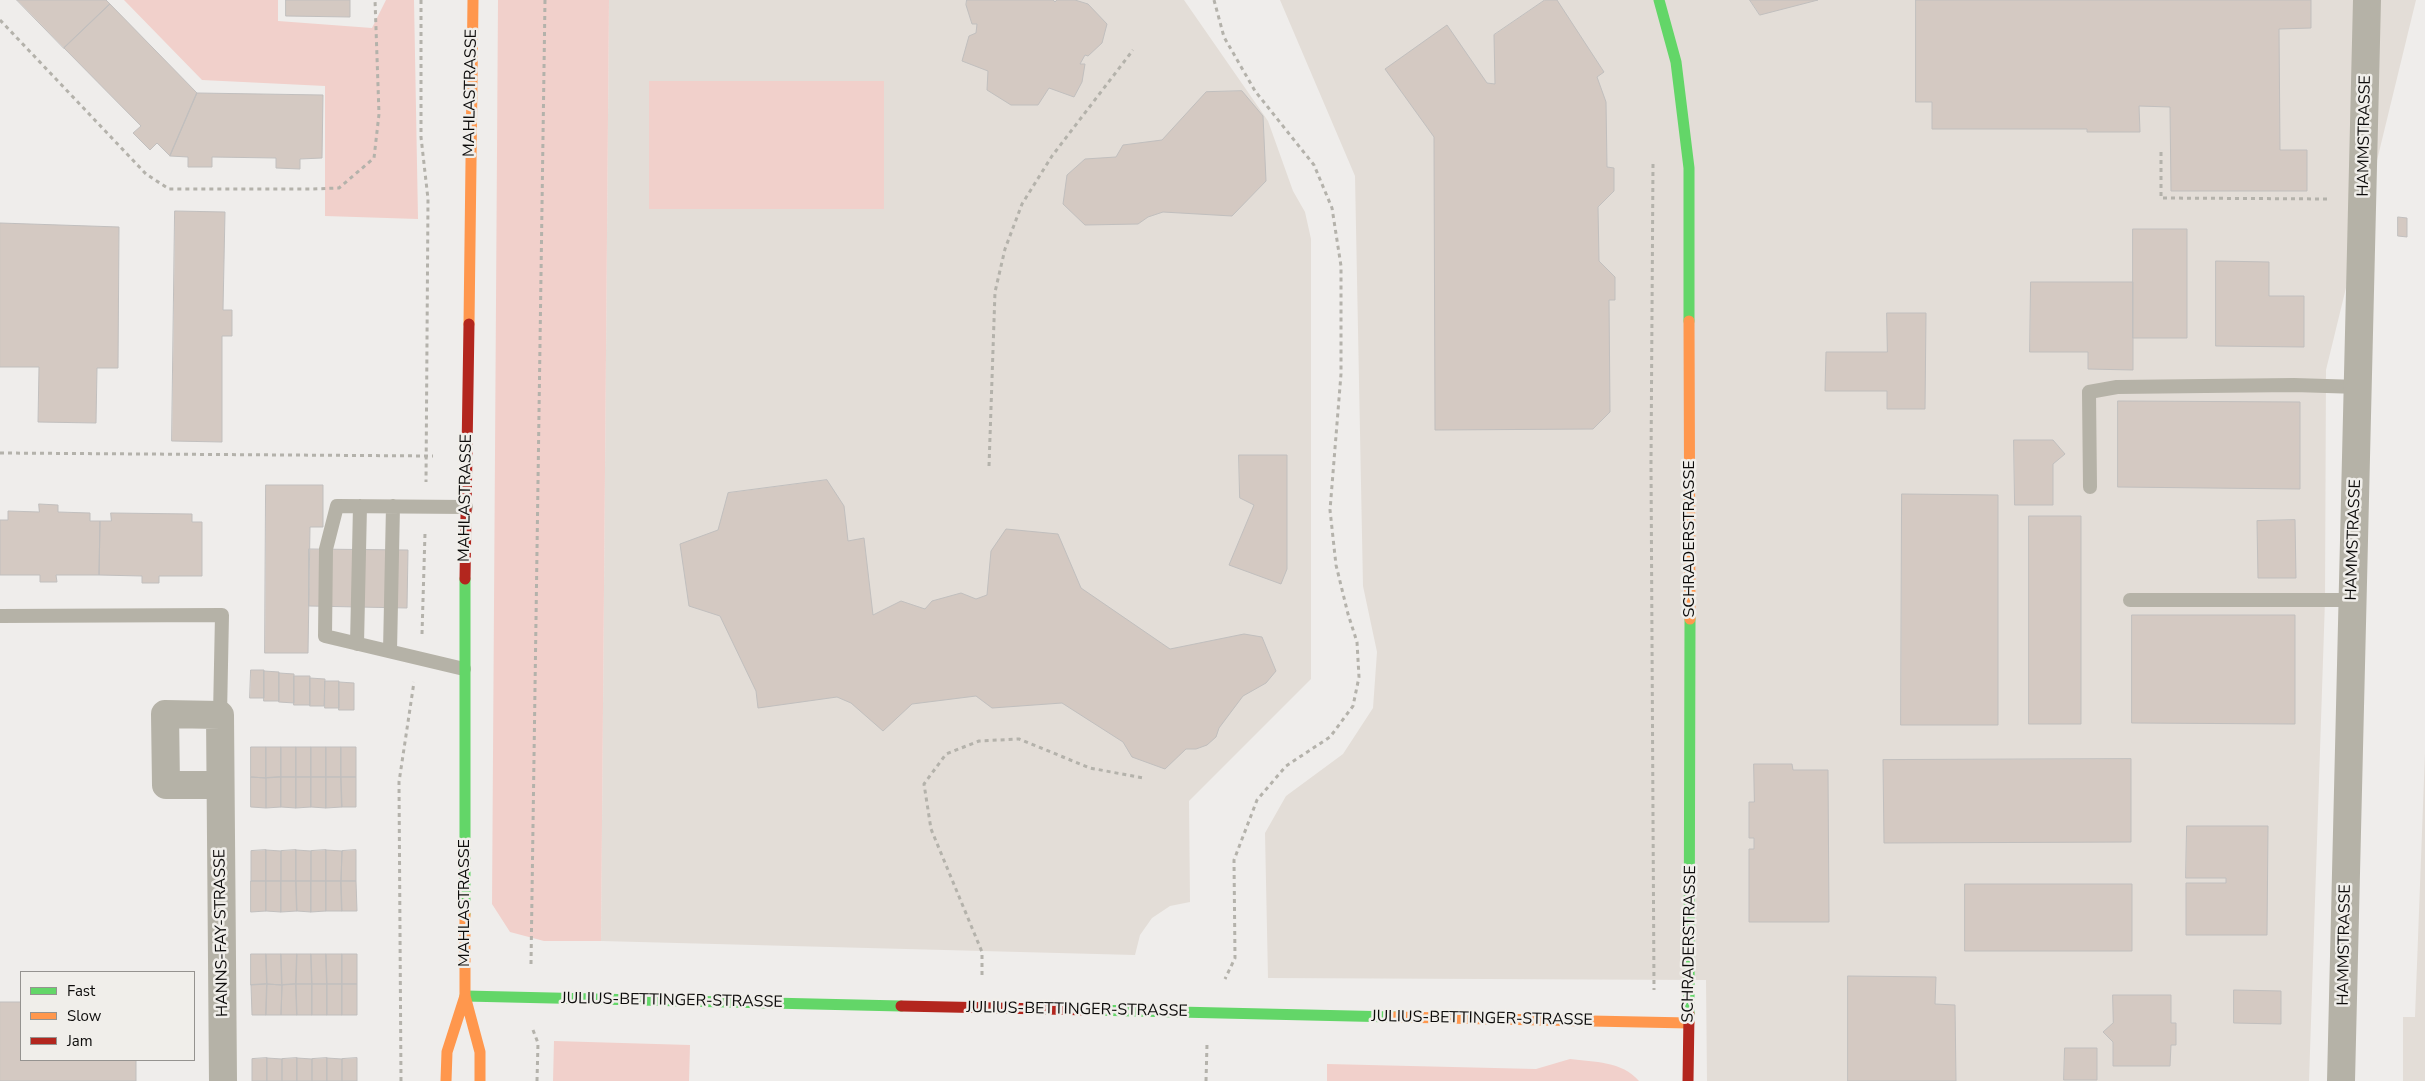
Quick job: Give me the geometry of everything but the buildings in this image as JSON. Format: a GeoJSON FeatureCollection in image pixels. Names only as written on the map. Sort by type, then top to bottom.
{"type":"FeatureCollection","features":[{"type":"Feature","properties":{"kind":"street","name":"MAHLASTRASSE"},"geometry":{"type":"LineString","coordinates":[[472,0],[464,669],[465,996],[480,1052],[480,1081]]}},
{"type":"Feature","properties":{"kind":"street","name":"SCHRADERSTRASSE"},"geometry":{"type":"LineString","coordinates":[[1659,0],[1676,62],[1689,168],[1691,940],[1688,1081]]}},
{"type":"Feature","properties":{"kind":"street","name":"HAMMSTRASSE"},"geometry":{"type":"LineString","coordinates":[[2341,1081],[2351,600],[2364,199],[2367,0]]}},
{"type":"Feature","properties":{"kind":"street"},"geometry":{"type":"LineString","coordinates":[[220,715],[165,714],[166,785],[220,785]]}},
{"type":"Feature","properties":{"kind":"street","name":"HANNS-FAY-STRASSE"},"geometry":{"type":"LineString","coordinates":[[220,715],[223,1081]]}},
{"type":"Feature","properties":{"kind":"street","name":"MAHLASTRASSE"},"geometry":{"type":"LineString","coordinates":[[446,1081],[447,1052],[465,996]]}},
{"type":"Feature","properties":{"kind":"street","name":"JULIUS-BETTINGER-STRASSE"},"geometry":{"type":"LineString","coordinates":[[465,996],[1655,1024],[1689,1023]]}},
{"type":"Feature","properties":{"kind":"lane"},"geometry":{"type":"LineString","coordinates":[[2090,487],[2089,392],[2117,387],[2294,385],[2359,387]]}},
{"type":"Feature","properties":{"kind":"lane"},"geometry":{"type":"LineString","coordinates":[[464,669],[325,636],[326,549],[337,506],[466,507]]}},
{"type":"Feature","properties":{"kind":"lane"},"geometry":{"type":"LineString","coordinates":[[357,644],[360,506]]}},
{"type":"Feature","properties":{"kind":"lane"},"geometry":{"type":"LineString","coordinates":[[390,651],[393,506]]}},
{"type":"Feature","properties":{"kind":"lane"},"geometry":{"type":"LineString","coordinates":[[2130,600],[2351,600]]}},
{"type":"Feature","properties":{"kind":"lane"},"geometry":{"type":"LineString","coordinates":[[0,616],[222,615],[220,715]]}},
{"type":"Feature","properties":{"kind":"path"},"geometry":{"type":"LineString","coordinates":[[0,20],[146,174],[170,189],[313,190],[339,188],[374,158],[379,114],[375,0]]}},
{"type":"Feature","properties":{"kind":"path"},"geometry":{"type":"LineString","coordinates":[[538,1081],[538,1043],[530,1023],[530,997],[545,0]]}},
{"type":"Feature","properties":{"kind":"path"},"geometry":{"type":"LineString","coordinates":[[1208,1013],[1236,958],[1234,860],[1257,800],[1286,766],[1330,737],[1353,706],[1359,677],[1357,642],[1336,565],[1330,510],[1341,374],[1340,266],[1332,208],[1314,165],[1255,91],[1224,37],[1214,0]]}},
{"type":"Feature","properties":{"kind":"path"},"geometry":{"type":"LineString","coordinates":[[989,466],[995,292],[1005,249],[1022,204],[1052,156],[1133,50]]}},
{"type":"Feature","properties":{"kind":"path"},"geometry":{"type":"LineString","coordinates":[[2161,152],[2161,198],[2364,199]]}},
{"type":"Feature","properties":{"kind":"path"},"geometry":{"type":"LineString","coordinates":[[1653,162],[1651,473],[1655,1024]]}},
{"type":"Feature","properties":{"kind":"path"},"geometry":{"type":"LineString","coordinates":[[0,452],[466,456]]}},
{"type":"Feature","properties":{"kind":"path"},"geometry":{"type":"LineString","coordinates":[[982,1008],[982,952],[931,829],[924,784],[946,754],[979,741],[1019,739],[1090,768],[1143,778]]}},
{"type":"Feature","properties":{"kind":"shaded area"},"geometry":{"type":"Polygon","coordinates":[[[124,0],[278,0],[278,21],[372,28],[386,0],[414,0],[418,219],[325,216],[325,86],[202,80],[124,0]]]}},
{"type":"Feature","properties":{"kind":"shaded area"},"geometry":{"type":"Polygon","coordinates":[[[498,0],[609,0],[601,941],[544,941],[510,932],[492,904],[498,0]]]}},
{"type":"Feature","properties":{"kind":"shaded area"},"geometry":{"type":"Polygon","coordinates":[[[609,0],[1184,0],[1268,121],[1293,191],[1305,212],[1311,239],[1311,679],[1189,801],[1190,902],[1170,906],[1152,918],[1140,935],[1135,955],[601,941],[609,0]]]}},
{"type":"Feature","properties":{"kind":"shaded area"},"geometry":{"type":"Polygon","coordinates":[[[1280,0],[2416,0],[2326,370],[2325,600],[2309,1081],[1707,1081],[1706,980],[1268,978],[1265,833],[1286,796],[1343,754],[1373,708],[1377,652],[1363,586],[1355,176],[1280,0]]]}},
{"type":"Feature","properties":{"kind":"shaded area"},"geometry":{"type":"Polygon","coordinates":[[[649,81],[884,81],[884,209],[649,209],[649,81]]]}},
{"type":"Feature","properties":{"kind":"shaded area"},"geometry":{"type":"Polygon","coordinates":[[[2425,753],[2425,1081],[2403,1081],[2403,1017],[2415,1017],[2425,753]]]}},
{"type":"Feature","properties":{"kind":"shaded area"},"geometry":{"type":"Polygon","coordinates":[[[554,1041],[690,1045],[689,1081],[553,1081],[554,1041]]]}},
{"type":"Feature","properties":{"kind":"shaded area"},"geometry":{"type":"Polygon","coordinates":[[[1570,1059],[1616,1066],[1632,1074],[1639,1081],[1327,1081],[1327,1064],[1536,1069],[1570,1059]]]}},
{"type":"Feature","properties":{"kind":"traffic: fast"},"geometry":{"type":"LineString","coordinates":[[1659,0],[1676,62],[1689,168],[1689,321]]}},
{"type":"Feature","properties":{"kind":"traffic: fast"},"geometry":{"type":"LineString","coordinates":[[465,579],[465,914]]}},
{"type":"Feature","properties":{"kind":"traffic: fast"},"geometry":{"type":"LineString","coordinates":[[1689,1014],[1690,619]]}},
{"type":"Feature","properties":{"kind":"traffic: fast"},"geometry":{"type":"LineString","coordinates":[[465,996],[901,1006]]}},
{"type":"Feature","properties":{"kind":"traffic: fast"},"geometry":{"type":"LineString","coordinates":[[1091,1010],[1395,1017]]}},
{"type":"Feature","properties":{"kind":"traffic: slow"},"geometry":{"type":"LineString","coordinates":[[469,324],[473,0]]}},
{"type":"Feature","properties":{"kind":"traffic: slow"},"geometry":{"type":"LineString","coordinates":[[1689,321],[1690,619]]}},
{"type":"Feature","properties":{"kind":"traffic: slow"},"geometry":{"type":"LineString","coordinates":[[465,914],[465,996],[480,1052],[480,1081]]}},
{"type":"Feature","properties":{"kind":"traffic: slow"},"geometry":{"type":"LineString","coordinates":[[446,1081],[447,1052],[465,996]]}},
{"type":"Feature","properties":{"kind":"traffic: slow"},"geometry":{"type":"LineString","coordinates":[[1395,1017],[1689,1023]]}},
{"type":"Feature","properties":{"kind":"traffic: jam"},"geometry":{"type":"LineString","coordinates":[[465,579],[469,324]]}},
{"type":"Feature","properties":{"kind":"traffic: jam"},"geometry":{"type":"LineString","coordinates":[[901,1006],[1091,1010]]}},
{"type":"Feature","properties":{"kind":"traffic: jam"},"geometry":{"type":"LineString","coordinates":[[1688,1081],[1689,1014]]}}]}
